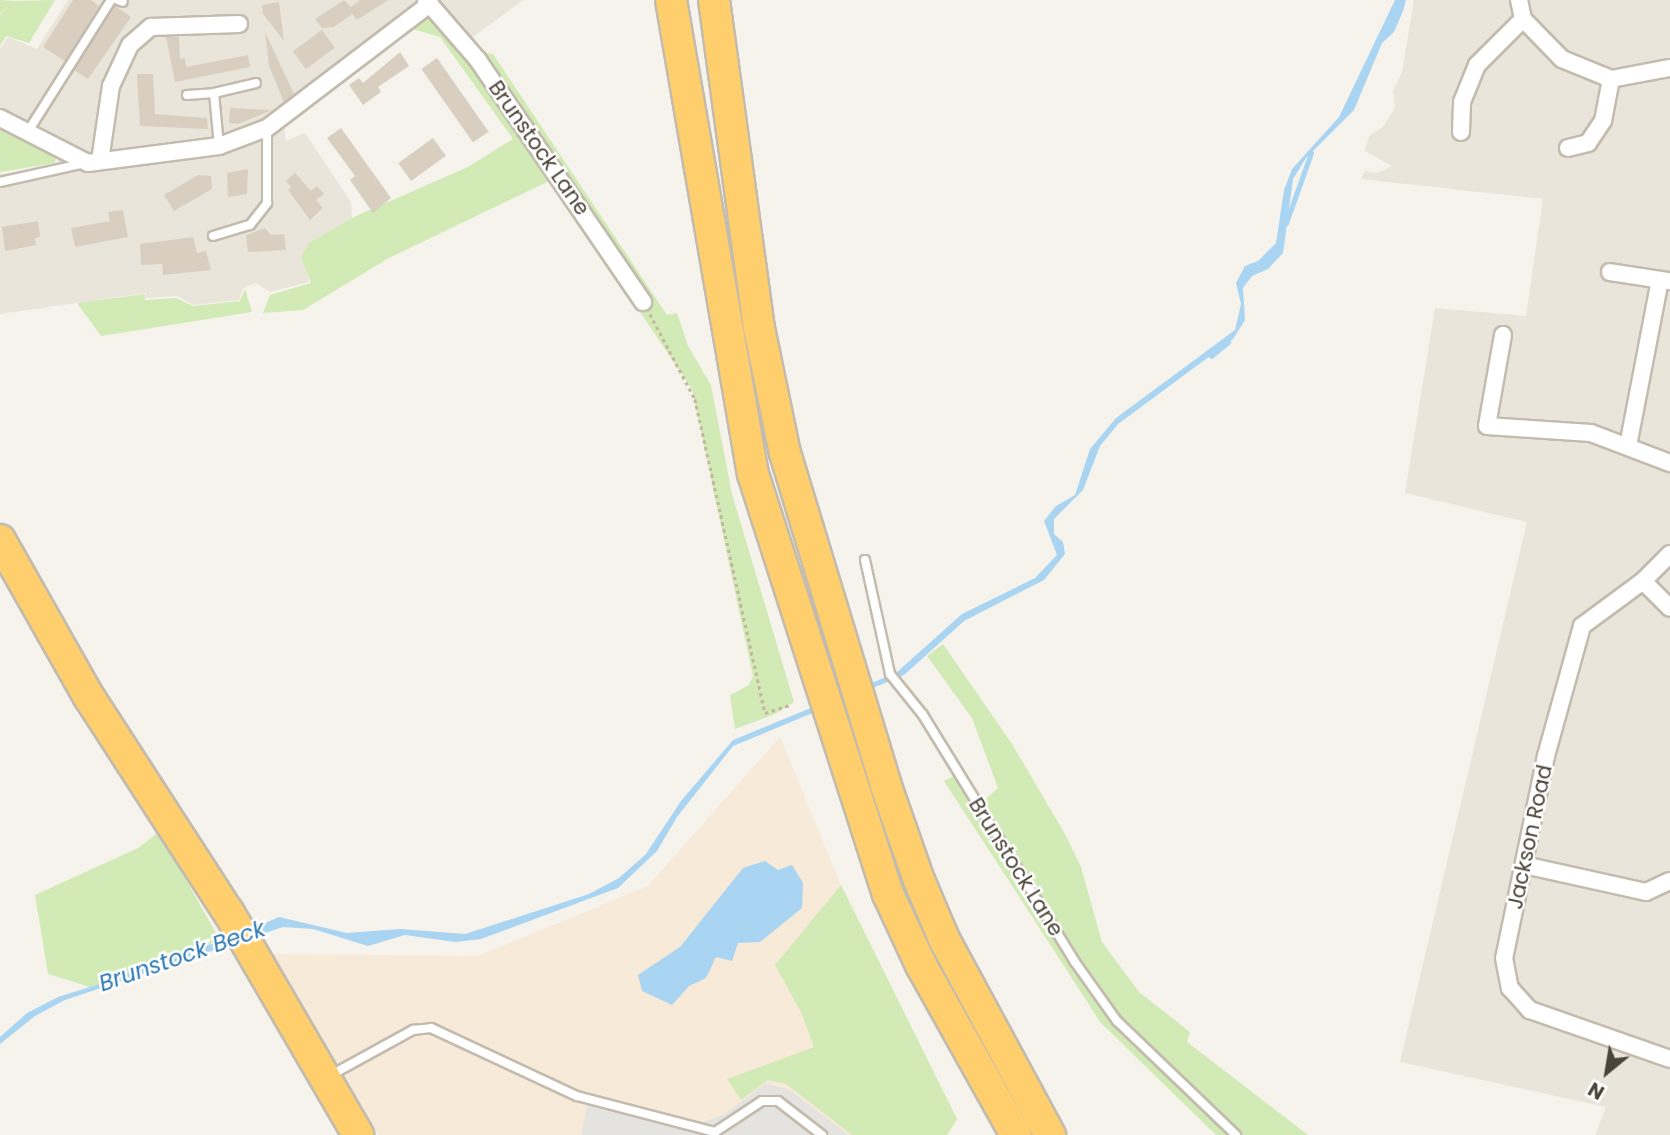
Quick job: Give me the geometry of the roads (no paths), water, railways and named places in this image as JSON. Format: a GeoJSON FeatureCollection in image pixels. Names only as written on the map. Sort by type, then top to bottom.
{"type":"FeatureCollection","features":[{"type":"Feature","properties":{"kind":"highway"},"geometry":{"type":"LineString","coordinates":[[671,0],[753,474],[888,894],[920,965],[1016,1135]]}},
{"type":"Feature","properties":{"kind":"highway"},"geometry":{"type":"LineString","coordinates":[[714,0],[759,328],[785,453],[886,786],[919,880],[944,939],[1050,1135]]}},
{"type":"Feature","properties":{"kind":"highway"},"geometry":{"type":"LineString","coordinates":[[0,540],[89,697],[229,914],[358,1135]]}},
{"type":"Feature","properties":{"kind":"street"},"geometry":{"type":"LineString","coordinates":[[1519,0],[1523,19],[1562,59],[1611,79],[1670,68]]}},
{"type":"Feature","properties":{"kind":"street"},"geometry":{"type":"LineString","coordinates":[[0,118],[27,133],[94,162],[219,146],[267,128],[428,2]]}},
{"type":"Feature","properties":{"kind":"street","name":"Brunstock Lane"},"geometry":{"type":"LineString","coordinates":[[428,2],[478,60],[643,302]]}},
{"type":"Feature","properties":{"kind":"street"},"geometry":{"type":"LineString","coordinates":[[1461,132],[1462,102],[1477,65],[1523,19]]}},
{"type":"Feature","properties":{"kind":"street"},"geometry":{"type":"LineString","coordinates":[[94,162],[111,86],[130,45],[151,27],[239,24]]}},
{"type":"Feature","properties":{"kind":"street"},"geometry":{"type":"LineString","coordinates":[[1568,148],[1588,142],[1604,121],[1611,79]]}},
{"type":"Feature","properties":{"kind":"street"},"geometry":{"type":"LineString","coordinates":[[1610,272],[1665,281],[1628,446]]}},
{"type":"Feature","properties":{"kind":"street"},"geometry":{"type":"LineString","coordinates":[[1503,335],[1487,426],[1559,428],[1628,446],[1670,463]]}},
{"type":"Feature","properties":{"kind":"street","name":"Jackson Road"},"geometry":{"type":"LineString","coordinates":[[1670,554],[1643,581],[1582,626],[1546,756],[1504,958],[1510,988],[1530,1010],[1670,1059]]}},
{"type":"Feature","properties":{"kind":"street"},"geometry":{"type":"LineString","coordinates":[[1643,581],[1670,608]]}},
{"type":"Feature","properties":{"kind":"street"},"geometry":{"type":"LineString","coordinates":[[1524,865],[1646,892],[1670,881]]}},
{"type":"Feature","properties":{"kind":"lane"},"geometry":{"type":"LineString","coordinates":[[27,133],[111,0]]}},
{"type":"Feature","properties":{"kind":"lane"},"geometry":{"type":"LineString","coordinates":[[187,95],[214,93],[256,83]]}},
{"type":"Feature","properties":{"kind":"lane"},"geometry":{"type":"LineString","coordinates":[[214,93],[219,146]]}},
{"type":"Feature","properties":{"kind":"lane"},"geometry":{"type":"LineString","coordinates":[[213,236],[250,225],[267,203],[267,128]]}},
{"type":"Feature","properties":{"kind":"lane"},"geometry":{"type":"LineString","coordinates":[[0,182],[94,162]]}},
{"type":"Feature","properties":{"kind":"lane","name":"Brunstock Lane"},"geometry":{"type":"LineString","coordinates":[[865,560],[890,674],[1117,1021],[1236,1135]]}},
{"type":"Feature","properties":{"kind":"lane"},"geometry":{"type":"LineString","coordinates":[[325,1079],[413,1030],[431,1028],[577,1096],[715,1132],[762,1101],[778,1101],[822,1135]]}},
{"type":"Feature","properties":{"kind":"water","name":"Brunstock Beck"},"geometry":{"type":"Polygon","coordinates":[[[1395,0],[1406,0],[1403,11],[1394,32],[1382,43],[1354,110],[1306,158],[1293,179],[1283,253],[1268,269],[1252,276],[1243,288],[1245,320],[1233,339],[1118,424],[1100,446],[1083,490],[1054,519],[1054,534],[1063,542],[1065,554],[1044,580],[964,621],[904,675],[733,746],[677,817],[657,851],[618,888],[481,939],[455,942],[405,935],[368,946],[313,929],[283,927],[65,1000],[35,1016],[0,1044],[0,1037],[27,1013],[58,997],[186,957],[279,917],[347,933],[400,929],[465,934],[589,894],[619,878],[646,854],[681,801],[733,740],[896,673],[962,614],[1035,578],[1057,555],[1044,521],[1056,506],[1075,495],[1090,449],[1116,418],[1235,330],[1241,304],[1236,283],[1245,266],[1258,261],[1276,243],[1284,190],[1292,169],[1339,117],[1395,0]]]}},
{"type":"Feature","properties":{"kind":"water"},"geometry":{"type":"Polygon","coordinates":[[[765,861],[778,870],[792,865],[803,883],[802,908],[760,942],[738,943],[732,961],[716,957],[706,978],[689,986],[672,1005],[642,991],[638,975],[680,947],[743,868],[765,861]]]}},
{"type":"Feature","properties":{"kind":"waterway","name":"Brunstock Beck"},"geometry":{"type":"LineString","coordinates":[[1286,223],[1311,153]]}},
{"type":"Feature","properties":{"kind":"waterway","name":"Brunstock Beck"},"geometry":{"type":"LineString","coordinates":[[1211,356],[1228,342]]}},
{"type":"Feature","properties":{"kind":"waterway","name":"Brunstock Beck"},"geometry":{"type":"LineString","coordinates":[[110,981],[214,945]]}}]}
